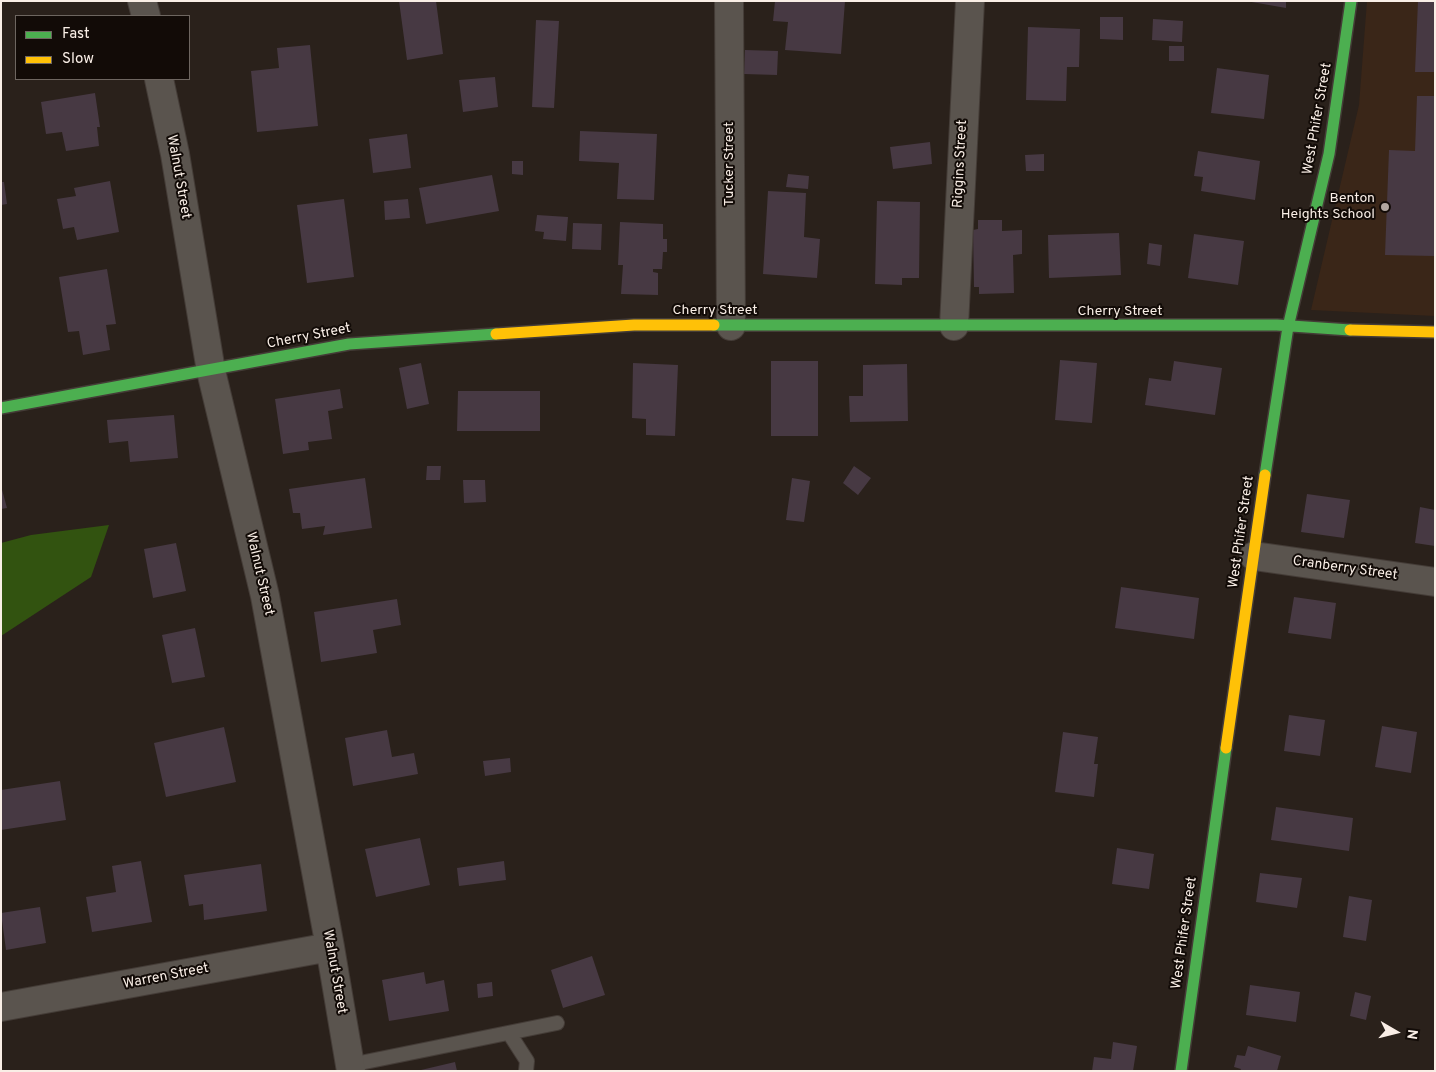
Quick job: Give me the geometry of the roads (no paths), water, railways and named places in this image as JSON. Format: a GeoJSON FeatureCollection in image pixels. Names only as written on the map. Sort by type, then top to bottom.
{"type":"FeatureCollection","features":[{"type":"Feature","properties":{"kind":"street"},"geometry":{"type":"LineString","coordinates":[[142,1],[146,15]]}},
{"type":"Feature","properties":{"kind":"street","name":"Tucker Street"},"geometry":{"type":"LineString","coordinates":[[729,1],[731,326]]}},
{"type":"Feature","properties":{"kind":"street","name":"Riggins Street"},"geometry":{"type":"LineString","coordinates":[[954,326],[970,1]]}},
{"type":"Feature","properties":{"kind":"street","name":"West Phifer Street"},"geometry":{"type":"LineString","coordinates":[[1181,1071],[1272,424],[1288,326],[1329,154],[1351,1]]}},
{"type":"Feature","properties":{"kind":"street","name":"Walnut Street"},"geometry":{"type":"LineString","coordinates":[[159,80],[175,154],[211,371],[265,596],[330,947],[350,1068]]}},
{"type":"Feature","properties":{"kind":"street","name":"Cherry Street"},"geometry":{"type":"LineString","coordinates":[[1,408],[211,371],[349,344],[634,325],[1288,326],[1327,330],[1435,332]]}},
{"type":"Feature","properties":{"kind":"street","name":"Cranberry Street"},"geometry":{"type":"LineString","coordinates":[[1254,556],[1435,582]]}},
{"type":"Feature","properties":{"kind":"street","name":"Warren Street"},"geometry":{"type":"LineString","coordinates":[[1,1008],[330,947]]}},
{"type":"Feature","properties":{"kind":"lane"},"geometry":{"type":"LineString","coordinates":[[350,1068],[556,1023]]}},
{"type":"Feature","properties":{"kind":"lane"},"geometry":{"type":"LineString","coordinates":[[509,1033],[527,1060],[526,1071]]}},
{"type":"Feature","properties":{"kind":"place","name":"Benton Heights School"},"geometry":{"type":"Point","coordinates":[1385,207]}}]}
